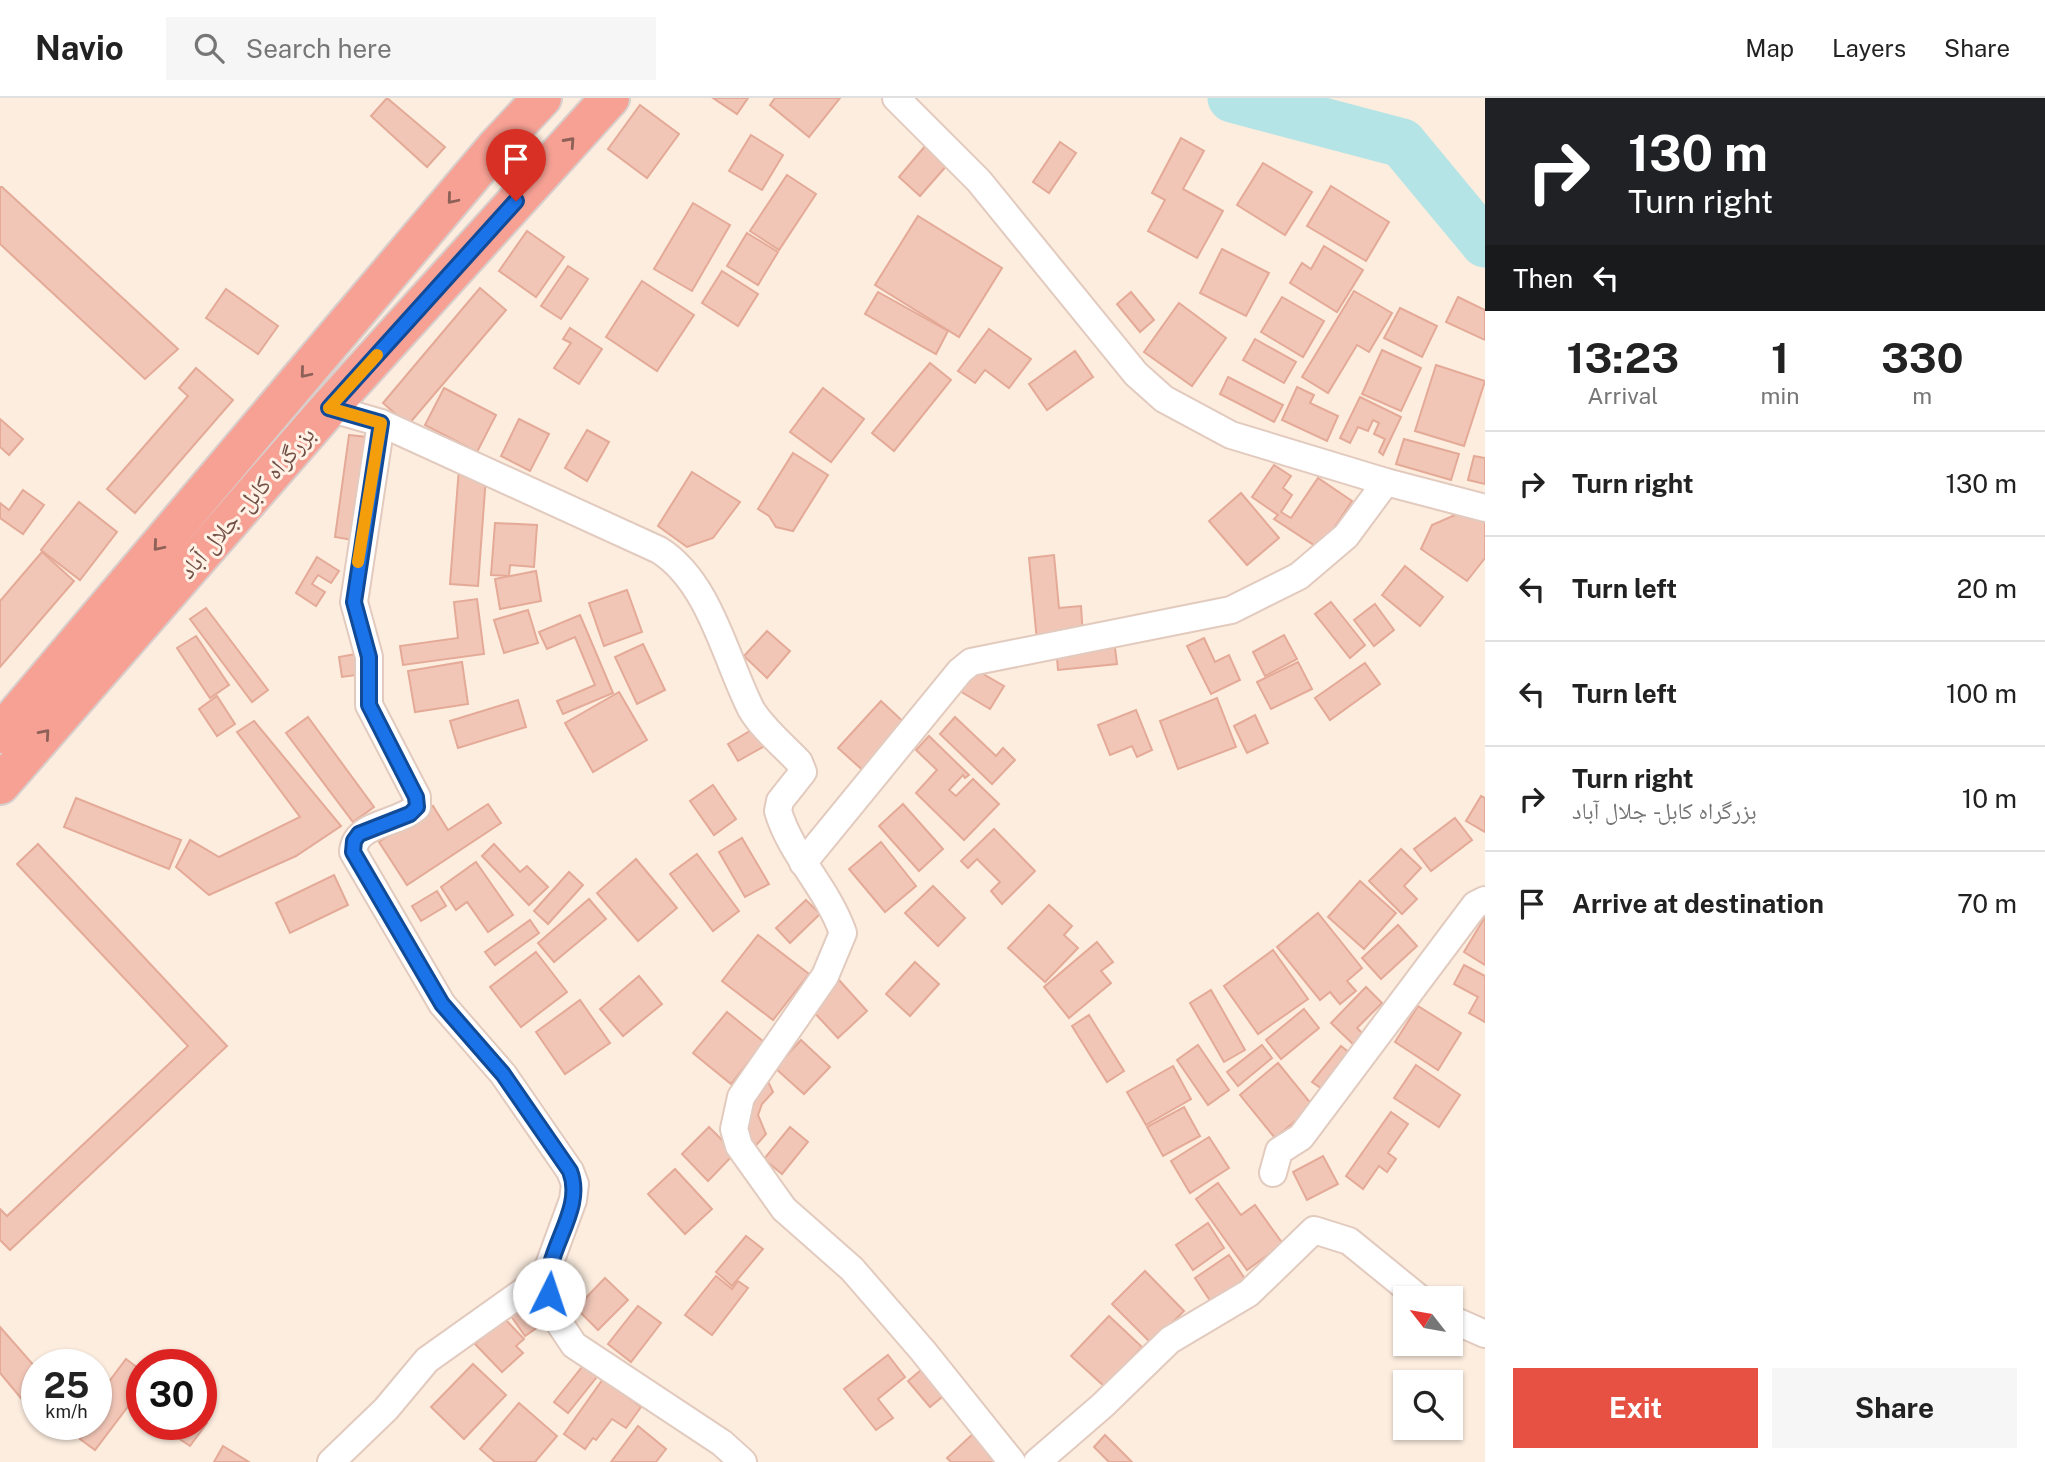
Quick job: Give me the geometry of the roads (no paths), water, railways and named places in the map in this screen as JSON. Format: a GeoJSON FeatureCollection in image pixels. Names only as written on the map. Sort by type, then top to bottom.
{"type":"FeatureCollection","features":[{"type":"Feature","properties":{"kind":"highway","name":"بزرگراه کابل- جلال آباد"},"geometry":{"type":"LineString","coordinates":[[0,734],[496,147],[542,98]]}},
{"type":"Feature","properties":{"kind":"highway","name":"بزرگراه کابل- جلال آباد"},"geometry":{"type":"LineString","coordinates":[[0,785],[329,408],[610,98]]}},
{"type":"Feature","properties":{"kind":"street"},"geometry":{"type":"LineString","coordinates":[[896,98],[979,181],[1136,374],[1164,399],[1231,435],[1386,482],[1485,508]]}},
{"type":"Feature","properties":{"kind":"street"},"geometry":{"type":"LineString","coordinates":[[329,408],[381,423],[673,559],[700,597],[753,712],[799,762],[803,772],[780,802],[778,811],[803,863],[837,916],[843,933],[825,976],[741,1097],[734,1129],[739,1146],[784,1209],[852,1269],[923,1351],[1012,1462]]}},
{"type":"Feature","properties":{"kind":"street"},"geometry":{"type":"LineString","coordinates":[[381,423],[354,602],[369,657],[369,705],[416,797],[417,807],[410,814],[359,834],[354,841],[353,852],[442,1004],[503,1074],[570,1171],[575,1184],[573,1200],[545,1276],[552,1312],[574,1345],[722,1443],[743,1462]]}},
{"type":"Feature","properties":{"kind":"street"},"geometry":{"type":"LineString","coordinates":[[803,863],[960,671],[971,662],[1024,649],[1117,634],[1231,610],[1299,576],[1346,536],[1386,482]]}},
{"type":"Feature","properties":{"kind":"street"},"geometry":{"type":"LineString","coordinates":[[1273,1172],[1279,1151],[1301,1137],[1475,905],[1485,900]]}},
{"type":"Feature","properties":{"kind":"street"},"geometry":{"type":"LineString","coordinates":[[1037,1462],[1103,1405],[1170,1340],[1249,1293],[1314,1230],[1349,1241],[1404,1286]]}},
{"type":"Feature","properties":{"kind":"street"},"geometry":{"type":"LineString","coordinates":[[331,1462],[386,1409],[427,1360],[545,1276]]}},
{"type":"Feature","properties":{"kind":"street"},"geometry":{"type":"LineString","coordinates":[[1463,1324],[1485,1334]]}},
{"type":"Feature","properties":{"kind":"waterway"},"geometry":{"type":"LineString","coordinates":[[1232,98],[1402,143],[1485,243]]}}]}
